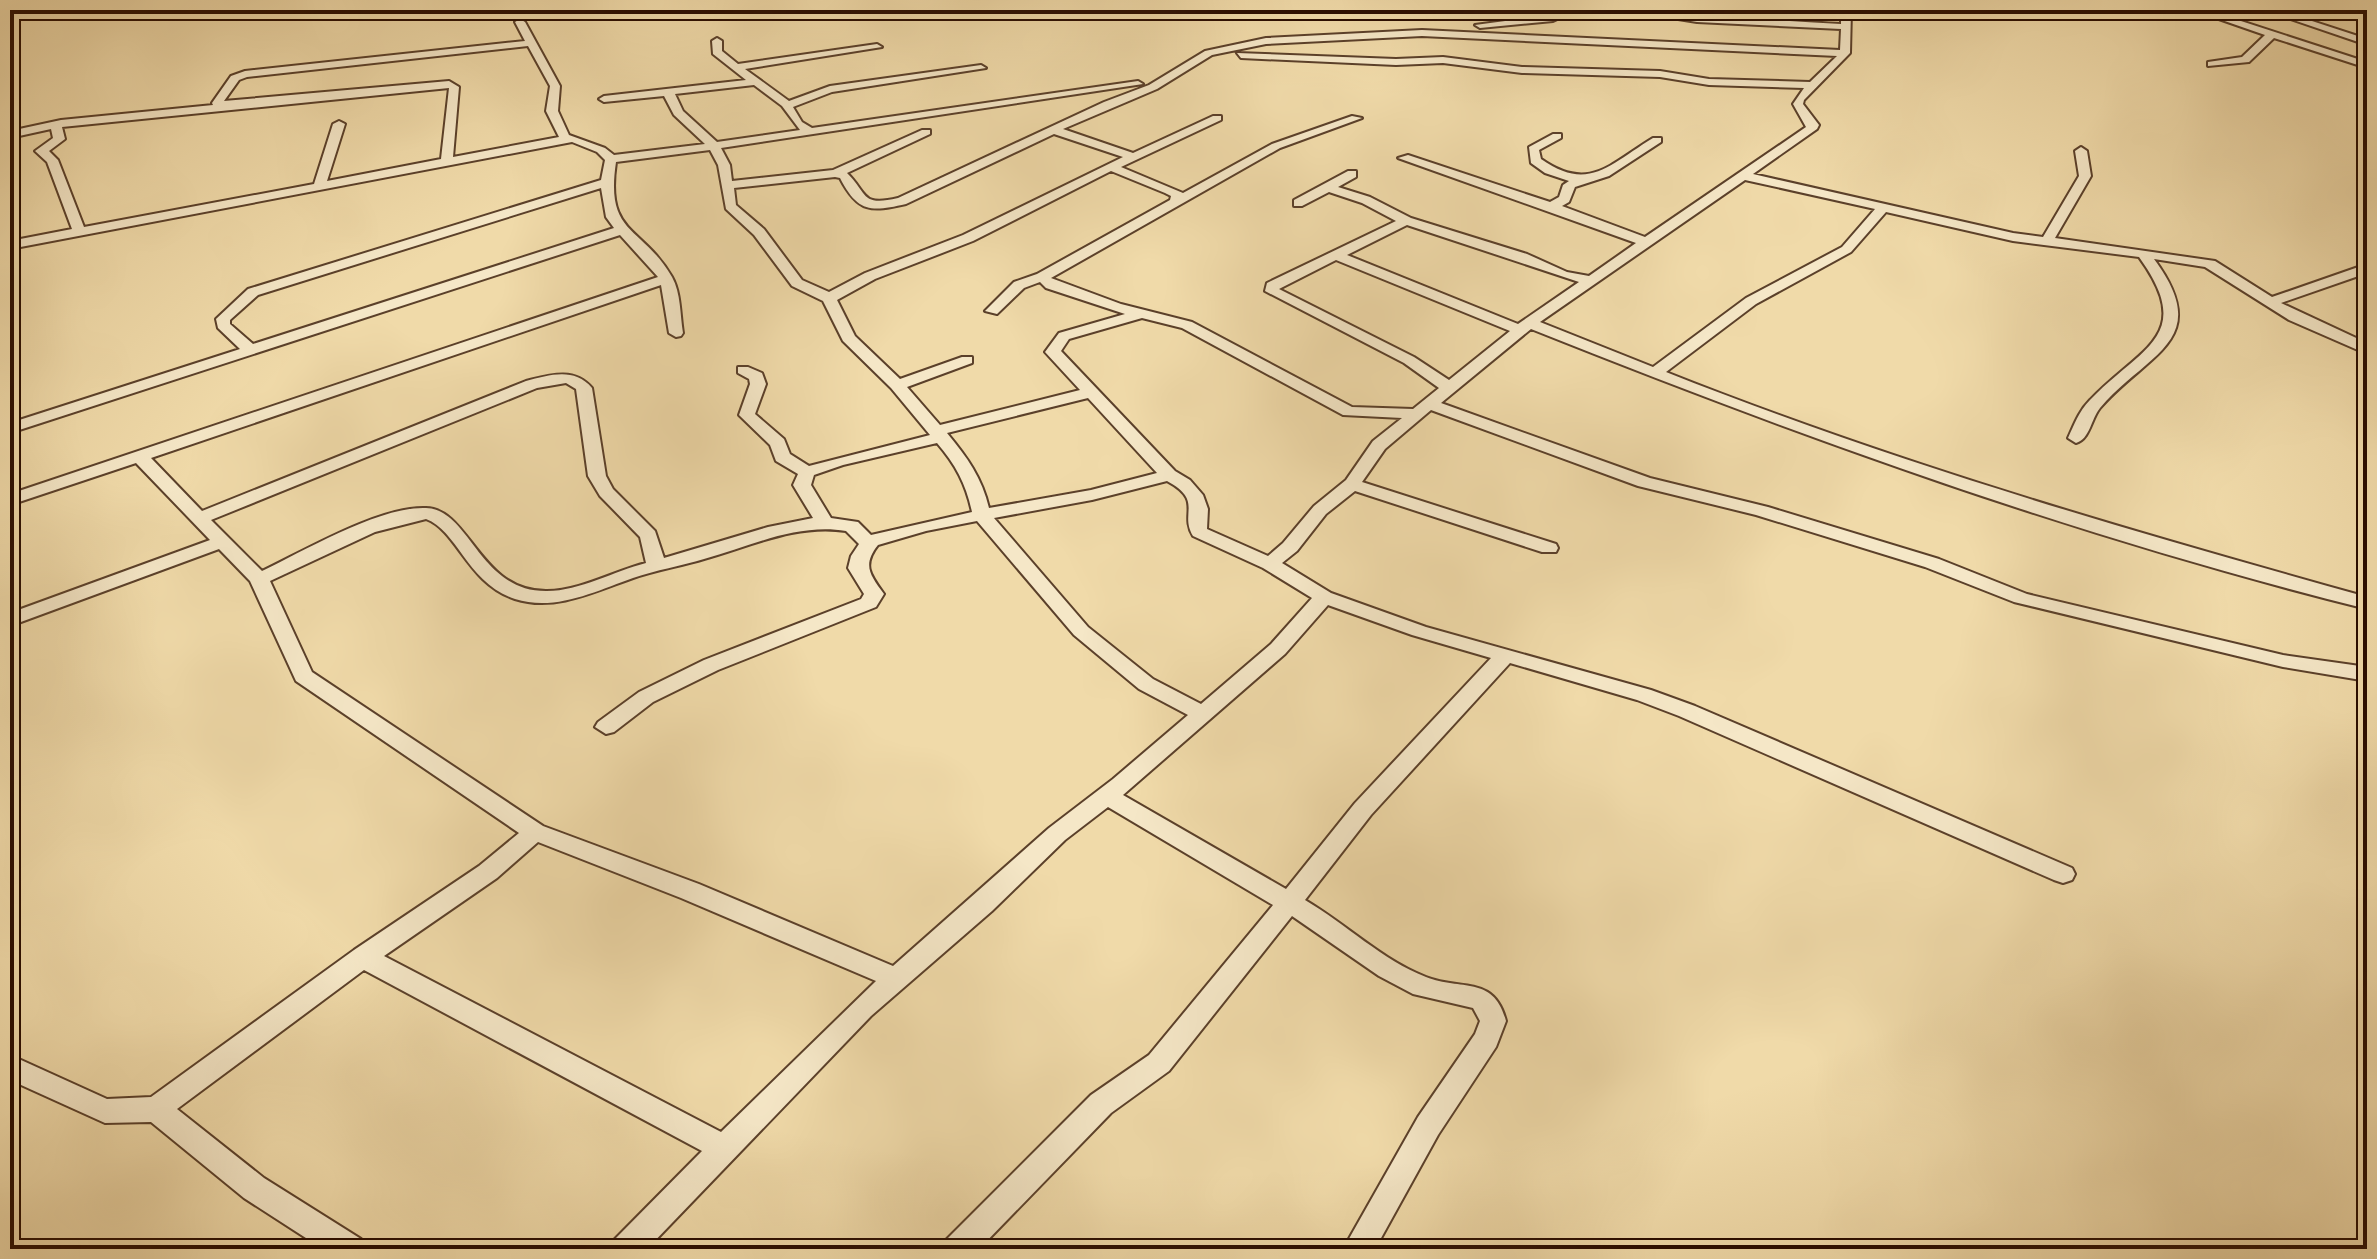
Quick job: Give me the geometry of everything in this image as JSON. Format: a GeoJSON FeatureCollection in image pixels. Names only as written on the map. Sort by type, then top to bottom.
{"type":"FeatureCollection","features":[{"type":"Feature","properties":{"kind":"street"},"geometry":{"type":"LineString","coordinates":[[1506,10],[1512,21]]}},
{"type":"Feature","properties":{"kind":"street"},"geometry":{"type":"LineString","coordinates":[[836,173],[845,176],[856,199],[868,205],[881,206],[927,191],[1162,82],[1209,53],[1266,41],[1422,33],[1553,18],[1568,10],[1619,15],[1634,11],[1848,27]]}},
{"type":"Feature","properties":{"kind":"street"},"geometry":{"type":"LineString","coordinates":[[1270,564],[1290,547],[1320,510],[1352,484],[1379,445],[1524,327],[1811,129],[1813,125],[1798,104],[1812,85],[1845,53],[1846,10]]}},
{"type":"Feature","properties":{"kind":"street"},"geometry":{"type":"LineString","coordinates":[[2198,10],[2367,65]]}},
{"type":"Feature","properties":{"kind":"street"},"geometry":{"type":"LineString","coordinates":[[2269,10],[2367,42]]}},
{"type":"Feature","properties":{"kind":"street"},"geometry":{"type":"LineString","coordinates":[[520,22],[556,88],[549,95],[550,110],[564,136]]}},
{"type":"Feature","properties":{"kind":"street"},"geometry":{"type":"LineString","coordinates":[[1422,33],[1845,53]]}},
{"type":"Feature","properties":{"kind":"street"},"geometry":{"type":"LineString","coordinates":[[2212,64],[2245,60],[2272,34]]}},
{"type":"Feature","properties":{"kind":"street"},"geometry":{"type":"LineString","coordinates":[[717,41],[717,52],[788,105]]}},
{"type":"Feature","properties":{"kind":"street"},"geometry":{"type":"LineString","coordinates":[[1266,41],[1293,57]]}},
{"type":"Feature","properties":{"kind":"street"},"geometry":{"type":"LineString","coordinates":[[227,106],[217,103],[218,99],[239,75],[531,43]]}},
{"type":"Feature","properties":{"kind":"street"},"geometry":{"type":"LineString","coordinates":[[738,67],[877,47]]}},
{"type":"Feature","properties":{"kind":"street"},"geometry":{"type":"LineString","coordinates":[[1209,53],[1396,62],[1455,60],[1522,70],[1660,74],[1709,82],[1812,85]]}},
{"type":"Feature","properties":{"kind":"street"},"geometry":{"type":"LineString","coordinates":[[788,105],[830,89],[981,68]]}},
{"type":"Feature","properties":{"kind":"street"},"geometry":{"type":"LineString","coordinates":[[604,99],[757,82]]}},
{"type":"Feature","properties":{"kind":"street"},"geometry":{"type":"LineString","coordinates":[[10,245],[564,136],[580,139],[611,159],[1162,82]]}},
{"type":"Feature","properties":{"kind":"street"},"geometry":{"type":"LineString","coordinates":[[10,135],[56,127],[190,115],[227,106],[449,84],[454,87],[454,106],[447,161]]}},
{"type":"Feature","properties":{"kind":"street"},"geometry":{"type":"LineString","coordinates":[[669,94],[678,113],[714,146],[724,165],[730,206],[759,232],[792,279],[829,298],[848,338],[897,385],[961,460],[975,486],[982,516],[1081,631],[1111,659],[1146,684],[1202,714]]}},
{"type":"Feature","properties":{"kind":"street"},"geometry":{"type":"LineString","coordinates":[[788,105],[787,109],[798,124],[809,131]]}},
{"type":"Feature","properties":{"kind":"street"},"geometry":{"type":"LineString","coordinates":[[829,298],[870,276],[968,238],[1131,156],[1217,118]]}},
{"type":"Feature","properties":{"kind":"street"},"geometry":{"type":"LineString","coordinates":[[992,311],[1019,285],[1042,277],[1276,146],[1356,118]]}},
{"type":"Feature","properties":{"kind":"street"},"geometry":{"type":"LineString","coordinates":[[320,184],[339,124]]}},
{"type":"Feature","properties":{"kind":"street"},"geometry":{"type":"LineString","coordinates":[[56,127],[59,139],[41,151],[52,160],[79,230]]}},
{"type":"Feature","properties":{"kind":"street"},"geometry":{"type":"LineString","coordinates":[[1054,130],[1131,156]]}},
{"type":"Feature","properties":{"kind":"street"},"geometry":{"type":"LineString","coordinates":[[728,185],[836,173],[926,132]]}},
{"type":"Feature","properties":{"kind":"street"},"geometry":{"type":"LineString","coordinates":[[1557,136],[1533,149],[1535,160],[1562,175],[1579,180]]}},
{"type":"Feature","properties":{"kind":"street"},"geometry":{"type":"LineString","coordinates":[[1551,206],[1565,199],[1569,185],[1605,173],[1657,140]]}},
{"type":"Feature","properties":{"kind":"street"},"geometry":{"type":"LineString","coordinates":[[2047,241],[2085,176],[2081,151]]}},
{"type":"Feature","properties":{"kind":"street"},"geometry":{"type":"LineString","coordinates":[[1404,158],[1551,206],[1646,242]]}},
{"type":"Feature","properties":{"kind":"street"},"geometry":{"type":"LineString","coordinates":[[611,159],[607,197],[610,215],[619,231],[666,279],[676,333]]}},
{"type":"Feature","properties":{"kind":"street"},"geometry":{"type":"LineString","coordinates":[[1111,167],[1178,195],[1175,203]]}},
{"type":"Feature","properties":{"kind":"street"},"geometry":{"type":"LineString","coordinates":[[1298,203],[1352,174]]}},
{"type":"Feature","properties":{"kind":"street"},"geometry":{"type":"LineString","coordinates":[[1745,176],[1984,231],[2210,264],[2294,317],[2367,349]]}},
{"type":"Feature","properties":{"kind":"street"},"geometry":{"type":"LineString","coordinates":[[252,351],[223,325],[223,319],[253,292],[610,181]]}},
{"type":"Feature","properties":{"kind":"street"},"geometry":{"type":"LineString","coordinates":[[1330,188],[1366,200],[1406,221],[1522,257],[1563,275],[1589,280]]}},
{"type":"Feature","properties":{"kind":"street"},"geometry":{"type":"LineString","coordinates":[[1655,373],[1711,328],[1764,293],[1840,256],[1873,224],[1884,206]]}},
{"type":"Feature","properties":{"kind":"street"},"geometry":{"type":"LineString","coordinates":[[1406,221],[1272,286],[1272,291],[1409,360],[1449,388]]}},
{"type":"Feature","properties":{"kind":"street"},"geometry":{"type":"LineString","coordinates":[[10,428],[619,231]]}},
{"type":"Feature","properties":{"kind":"street"},"geometry":{"type":"LineString","coordinates":[[2076,438],[2091,408],[2155,350],[2171,330],[2174,309],[2169,290],[2164,277],[2143,253]]}},
{"type":"Feature","properties":{"kind":"street"},"geometry":{"type":"LineString","coordinates":[[1338,256],[1934,476],[2094,527],[2367,603]]}},
{"type":"Feature","properties":{"kind":"street"},"geometry":{"type":"LineString","coordinates":[[2270,302],[2367,268]]}},
{"type":"Feature","properties":{"kind":"street"},"geometry":{"type":"LineString","coordinates":[[1042,277],[1051,285],[1140,314],[1187,325],[1349,412],[1423,409],[1606,469],[1932,563],[2021,598],[2252,655],[2367,674]]}},
{"type":"Feature","properties":{"kind":"street"},"geometry":{"type":"LineString","coordinates":[[10,500],[666,279]]}},
{"type":"Feature","properties":{"kind":"street"},"geometry":{"type":"LineString","coordinates":[[1140,314],[1064,336],[1053,352],[1169,475],[1180,480],[1200,501],[1201,514],[1196,525],[1199,532],[1270,564],[1324,597],[1687,711],[2063,874]]}},
{"type":"Feature","properties":{"kind":"street"},"geometry":{"type":"LineString","coordinates":[[897,385],[967,360]]}},
{"type":"Feature","properties":{"kind":"street"},"geometry":{"type":"LineString","coordinates":[[743,370],[756,376],[758,384],[754,398],[747,406],[747,415],[778,443],[782,457],[807,472]]}},
{"type":"Feature","properties":{"kind":"street"},"geometry":{"type":"LineString","coordinates":[[202,517],[532,384],[565,377],[577,380],[584,388],[597,476],[606,492],[649,535],[656,564]]}},
{"type":"Feature","properties":{"kind":"street"},"geometry":{"type":"LineString","coordinates":[[826,524],[802,485],[807,472],[1089,393]]}},
{"type":"Feature","properties":{"kind":"street"},"geometry":{"type":"LineString","coordinates":[[140,457],[202,517],[259,579],[303,676],[535,832],[690,891],[895,978]]}},
{"type":"Feature","properties":{"kind":"street"},"geometry":{"type":"LineString","coordinates":[[259,579],[397,518],[427,513],[443,518],[463,550],[494,583],[523,596],[547,598],[656,564],[826,524],[852,526],[863,539],[871,541],[923,526],[1169,475]]}},
{"type":"Feature","properties":{"kind":"street"},"geometry":{"type":"LineString","coordinates":[[1352,484],[1549,548]]}},
{"type":"Feature","properties":{"kind":"street"},"geometry":{"type":"LineString","coordinates":[[10,620],[224,541]]}},
{"type":"Feature","properties":{"kind":"street"},"geometry":{"type":"LineString","coordinates":[[606,727],[646,697],[711,665],[869,603],[874,594],[857,571],[857,557],[871,541]]}},
{"type":"Feature","properties":{"kind":"street"},"geometry":{"type":"LineString","coordinates":[[626,1249],[895,978],[983,904],[1057,834],[1107,796],[1278,649],[1324,597]]}},
{"type":"Feature","properties":{"kind":"street"},"geometry":{"type":"LineString","coordinates":[[958,1249],[1101,1104],[1159,1063],[1184,1036],[1363,809],[1505,656]]}},
{"type":"Feature","properties":{"kind":"street"},"geometry":{"type":"LineString","coordinates":[[1107,796],[1287,902],[1422,987],[1480,999],[1489,1006],[1493,1021],[1361,1244]]}},
{"type":"Feature","properties":{"kind":"street"},"geometry":{"type":"LineString","coordinates":[[10,1067],[105,1111],[156,1109],[363,957],[488,872],[535,832]]}},
{"type":"Feature","properties":{"kind":"street"},"geometry":{"type":"LineString","coordinates":[[363,957],[724,1148]]}},
{"type":"Feature","properties":{"kind":"street"},"geometry":{"type":"LineString","coordinates":[[156,1109],[254,1188],[350,1249]]}}]}
